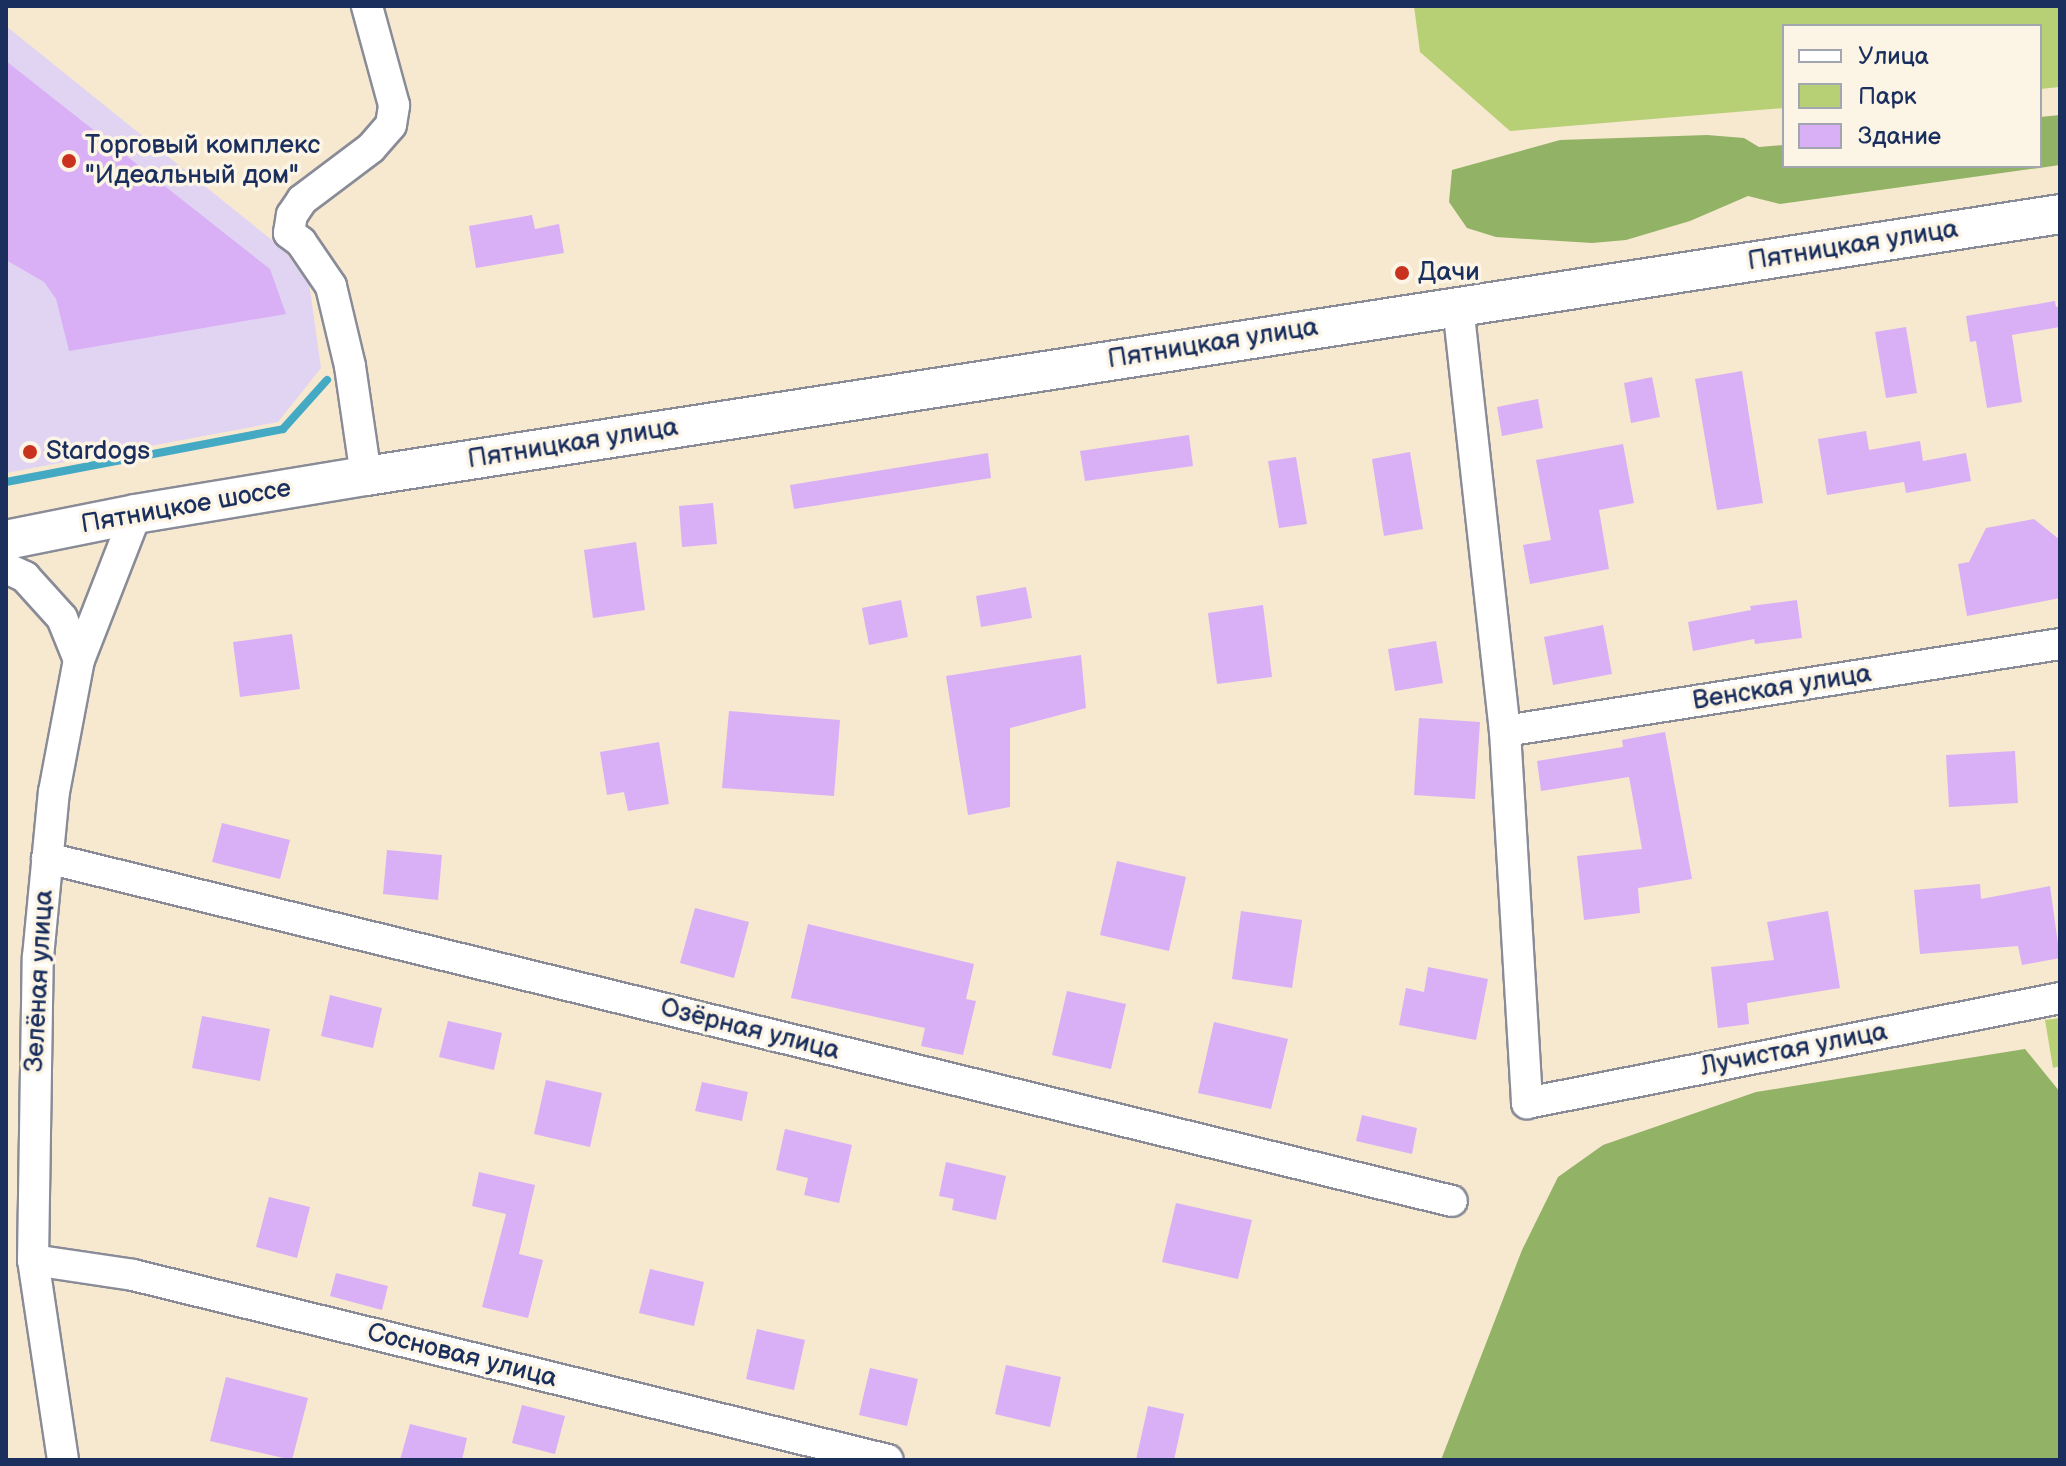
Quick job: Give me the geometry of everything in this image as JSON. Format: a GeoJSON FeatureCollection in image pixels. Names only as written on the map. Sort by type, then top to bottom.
{"type":"FeatureCollection","features":[{"type":"Feature","properties":{"kind":"main road","name":"Пятницкая улица"},"geometry":{"type":"LineString","coordinates":[[366,476],[2060,214]]}},
{"type":"Feature","properties":{"kind":"main road","name":"Пятницкое шоссе"},"geometry":{"type":"LineString","coordinates":[[6,540],[136,514],[366,476]]}},
{"type":"Feature","properties":{"kind":"street"},"geometry":{"type":"LineString","coordinates":[[366,476],[350,366],[331,286],[301,242],[289,233],[292,215],[302,200],[371,148],[391,125],[394,105],[367,6]]}},
{"type":"Feature","properties":{"kind":"street"},"geometry":{"type":"LineString","coordinates":[[1458,306],[1505,731]]}},
{"type":"Feature","properties":{"kind":"street","name":"Зелёная улица"},"geometry":{"type":"LineString","coordinates":[[63,1460],[33,1260],[37,973],[54,792],[79,660],[136,514]]}},
{"type":"Feature","properties":{"kind":"street"},"geometry":{"type":"LineString","coordinates":[[6,568],[25,577],[62,618],[79,660]]}},
{"type":"Feature","properties":{"kind":"street","name":"Венская улица"},"geometry":{"type":"LineString","coordinates":[[1505,731],[2060,644]]}},
{"type":"Feature","properties":{"kind":"street","name":"Лучистая улица"},"geometry":{"type":"LineString","coordinates":[[1505,731],[1527,1103],[2060,998]]}},
{"type":"Feature","properties":{"kind":"street","name":"Озёрная улица"},"geometry":{"type":"LineString","coordinates":[[47,858],[1452,1201]]}},
{"type":"Feature","properties":{"kind":"street","name":"Сосновая улица"},"geometry":{"type":"LineString","coordinates":[[33,1260],[133,1275],[888,1460]]}},
{"type":"Feature","properties":{"kind":"shaded area"},"geometry":{"type":"Polygon","coordinates":[[[6,26],[283,249],[309,283],[321,368],[278,422],[6,473],[6,26]]]}},
{"type":"Feature","properties":{"kind":"green space"},"geometry":{"type":"Polygon","coordinates":[[[1414,6],[2060,6],[2060,87],[2042,89],[2042,24],[1782,24],[1782,108],[1510,131],[1420,52],[1414,6]]]}},
{"type":"Feature","properties":{"kind":"green space"},"geometry":{"type":"Polygon","coordinates":[[[2060,115],[2060,165],[2042,168],[2042,117],[2060,115]]]}},
{"type":"Feature","properties":{"kind":"green space"},"geometry":{"type":"Polygon","coordinates":[[[1707,135],[1744,138],[1759,147],[1782,145],[1782,168],[2038,168],[1780,204],[1748,196],[1690,221],[1626,240],[1592,243],[1496,237],[1467,228],[1449,202],[1452,170],[1560,140],[1707,135]]]}},
{"type":"Feature","properties":{"kind":"green space"},"geometry":{"type":"Polygon","coordinates":[[[2060,1018],[2060,1066],[2053,1068],[2045,1020],[2060,1018]]]}},
{"type":"Feature","properties":{"kind":"green space"},"geometry":{"type":"Polygon","coordinates":[[[2025,1049],[2060,1092],[2060,1460],[1441,1460],[1522,1250],[1558,1177],[1603,1145],[1756,1092],[2025,1049]]]}},
{"type":"Feature","properties":{"kind":"building","name":"Торговый комплекс \"Идеальный дом\""},"geometry":{"type":"Polygon","coordinates":[[[6,61],[270,269],[286,314],[69,351],[56,299],[44,282],[6,260],[6,61]]]}},
{"type":"Feature","properties":{"kind":"building"},"geometry":{"type":"Polygon","coordinates":[[[532,215],[535,229],[559,224],[564,253],[476,268],[469,226],[532,215]]]}},
{"type":"Feature","properties":{"kind":"building"},"geometry":{"type":"Polygon","coordinates":[[[2055,301],[2056,307],[2060,306],[2060,327],[2012,335],[2022,402],[1987,408],[1976,341],[1970,342],[1966,316],[2055,301]]]}},
{"type":"Feature","properties":{"kind":"building"},"geometry":{"type":"Polygon","coordinates":[[[1906,327],[1917,393],[1886,398],[1875,332],[1906,327]]]}},
{"type":"Feature","properties":{"kind":"building"},"geometry":{"type":"Polygon","coordinates":[[[1742,371],[1763,503],[1717,510],[1695,379],[1742,371]]]}},
{"type":"Feature","properties":{"kind":"building"},"geometry":{"type":"Polygon","coordinates":[[[1652,377],[1660,417],[1631,423],[1624,383],[1652,377]]]}},
{"type":"Feature","properties":{"kind":"building"},"geometry":{"type":"Polygon","coordinates":[[[1538,399],[1543,428],[1502,436],[1497,407],[1538,399]]]}},
{"type":"Feature","properties":{"kind":"building"},"geometry":{"type":"Polygon","coordinates":[[[1866,431],[1869,450],[1920,441],[1923,461],[1966,453],[1971,481],[1906,493],[1904,482],[1827,495],[1818,439],[1866,431]]]}},
{"type":"Feature","properties":{"kind":"building"},"geometry":{"type":"Polygon","coordinates":[[[1189,435],[1193,466],[1085,481],[1080,451],[1189,435]]]}},
{"type":"Feature","properties":{"kind":"building"},"geometry":{"type":"Polygon","coordinates":[[[1623,444],[1634,503],[1599,510],[1609,569],[1530,584],[1523,545],[1551,540],[1536,460],[1623,444]]]}},
{"type":"Feature","properties":{"kind":"building"},"geometry":{"type":"Polygon","coordinates":[[[1410,452],[1423,529],[1384,536],[1372,459],[1410,452]]]}},
{"type":"Feature","properties":{"kind":"building"},"geometry":{"type":"Polygon","coordinates":[[[988,453],[991,478],[794,509],[790,485],[988,453]]]}},
{"type":"Feature","properties":{"kind":"building"},"geometry":{"type":"Polygon","coordinates":[[[1296,457],[1307,524],[1279,528],[1268,461],[1296,457]]]}},
{"type":"Feature","properties":{"kind":"building"},"geometry":{"type":"Polygon","coordinates":[[[713,503],[717,544],[682,547],[679,506],[713,503]]]}},
{"type":"Feature","properties":{"kind":"building"},"geometry":{"type":"Polygon","coordinates":[[[2034,519],[2060,540],[2060,598],[1967,616],[1958,564],[1969,562],[1986,528],[2034,519]]]}},
{"type":"Feature","properties":{"kind":"building"},"geometry":{"type":"Polygon","coordinates":[[[636,542],[645,610],[593,618],[584,550],[636,542]]]}},
{"type":"Feature","properties":{"kind":"building"},"geometry":{"type":"Polygon","coordinates":[[[1026,587],[1032,618],[981,627],[976,596],[1026,587]]]}},
{"type":"Feature","properties":{"kind":"building"},"geometry":{"type":"Polygon","coordinates":[[[901,600],[908,637],[869,645],[862,608],[901,600]]]}},
{"type":"Feature","properties":{"kind":"building"},"geometry":{"type":"Polygon","coordinates":[[[1797,600],[1802,638],[1755,644],[1754,639],[1693,651],[1688,622],[1751,610],[1750,606],[1797,600]]]}},
{"type":"Feature","properties":{"kind":"building"},"geometry":{"type":"Polygon","coordinates":[[[1263,605],[1272,677],[1217,684],[1208,613],[1263,605]]]}},
{"type":"Feature","properties":{"kind":"building"},"geometry":{"type":"Polygon","coordinates":[[[1603,625],[1612,674],[1553,685],[1544,637],[1603,625]]]}},
{"type":"Feature","properties":{"kind":"building"},"geometry":{"type":"Polygon","coordinates":[[[292,634],[300,689],[240,697],[233,642],[292,634]]]}},
{"type":"Feature","properties":{"kind":"building"},"geometry":{"type":"Polygon","coordinates":[[[1436,641],[1443,683],[1395,691],[1388,649],[1436,641]]]}},
{"type":"Feature","properties":{"kind":"building"},"geometry":{"type":"Polygon","coordinates":[[[1081,655],[1086,708],[1010,728],[1010,807],[968,815],[946,676],[1081,655]]]}},
{"type":"Feature","properties":{"kind":"building"},"geometry":{"type":"Polygon","coordinates":[[[729,711],[840,720],[834,796],[722,788],[729,711]]]}},
{"type":"Feature","properties":{"kind":"building"},"geometry":{"type":"Polygon","coordinates":[[[1419,718],[1480,722],[1475,799],[1414,795],[1419,718]]]}},
{"type":"Feature","properties":{"kind":"building"},"geometry":{"type":"Polygon","coordinates":[[[1665,732],[1692,879],[1638,888],[1640,913],[1584,920],[1577,856],[1642,849],[1629,777],[1541,791],[1537,761],[1623,747],[1622,740],[1665,732]]]}},
{"type":"Feature","properties":{"kind":"building"},"geometry":{"type":"Polygon","coordinates":[[[659,742],[669,804],[628,811],[624,792],[607,795],[600,752],[659,742]]]}},
{"type":"Feature","properties":{"kind":"building"},"geometry":{"type":"Polygon","coordinates":[[[2015,751],[2018,803],[1949,807],[1946,755],[2015,751]]]}},
{"type":"Feature","properties":{"kind":"building"},"geometry":{"type":"Polygon","coordinates":[[[222,823],[290,840],[280,879],[212,862],[222,823]]]}},
{"type":"Feature","properties":{"kind":"building"},"geometry":{"type":"Polygon","coordinates":[[[387,850],[442,855],[438,900],[383,894],[387,850]]]}},
{"type":"Feature","properties":{"kind":"building"},"geometry":{"type":"Polygon","coordinates":[[[1117,861],[1186,877],[1169,951],[1100,935],[1117,861]]]}},
{"type":"Feature","properties":{"kind":"building"},"geometry":{"type":"Polygon","coordinates":[[[1980,884],[1981,899],[2050,886],[2060,958],[2022,965],[2018,946],[1920,954],[1914,890],[1980,884]]]}},
{"type":"Feature","properties":{"kind":"building"},"geometry":{"type":"Polygon","coordinates":[[[695,908],[749,922],[734,978],[680,963],[695,908]]]}},
{"type":"Feature","properties":{"kind":"building"},"geometry":{"type":"Polygon","coordinates":[[[1241,911],[1302,920],[1292,988],[1232,979],[1241,911]]]}},
{"type":"Feature","properties":{"kind":"building"},"geometry":{"type":"Polygon","coordinates":[[[1828,911],[1840,988],[1747,1003],[1749,1024],[1718,1028],[1711,967],[1774,960],[1767,922],[1828,911]]]}},
{"type":"Feature","properties":{"kind":"building"},"geometry":{"type":"Polygon","coordinates":[[[808,924],[974,964],[966,999],[976,1001],[963,1055],[921,1046],[925,1028],[791,998],[808,924]]]}},
{"type":"Feature","properties":{"kind":"building"},"geometry":{"type":"Polygon","coordinates":[[[1428,967],[1488,979],[1476,1040],[1399,1025],[1406,988],[1424,992],[1428,967]]]}},
{"type":"Feature","properties":{"kind":"building"},"geometry":{"type":"Polygon","coordinates":[[[1067,991],[1126,1004],[1111,1069],[1052,1055],[1067,991]]]}},
{"type":"Feature","properties":{"kind":"building"},"geometry":{"type":"Polygon","coordinates":[[[330,995],[382,1008],[373,1048],[321,1036],[330,995]]]}},
{"type":"Feature","properties":{"kind":"building"},"geometry":{"type":"Polygon","coordinates":[[[202,1016],[270,1029],[260,1081],[192,1068],[202,1016]]]}},
{"type":"Feature","properties":{"kind":"building"},"geometry":{"type":"Polygon","coordinates":[[[448,1021],[502,1033],[494,1070],[439,1057],[448,1021]]]}},
{"type":"Feature","properties":{"kind":"building"},"geometry":{"type":"Polygon","coordinates":[[[1214,1022],[1288,1039],[1271,1109],[1198,1093],[1214,1022]]]}},
{"type":"Feature","properties":{"kind":"building"},"geometry":{"type":"Polygon","coordinates":[[[546,1080],[602,1093],[590,1147],[534,1134],[546,1080]]]}},
{"type":"Feature","properties":{"kind":"building"},"geometry":{"type":"Polygon","coordinates":[[[702,1082],[748,1092],[742,1121],[695,1111],[702,1082]]]}},
{"type":"Feature","properties":{"kind":"building"},"geometry":{"type":"Polygon","coordinates":[[[1362,1115],[1417,1128],[1412,1154],[1356,1141],[1362,1115]]]}},
{"type":"Feature","properties":{"kind":"building"},"geometry":{"type":"Polygon","coordinates":[[[785,1129],[852,1145],[839,1203],[804,1195],[808,1178],[776,1170],[785,1129]]]}},
{"type":"Feature","properties":{"kind":"building"},"geometry":{"type":"Polygon","coordinates":[[[946,1162],[1006,1176],[996,1220],[952,1210],[954,1199],[939,1196],[946,1162]]]}},
{"type":"Feature","properties":{"kind":"building"},"geometry":{"type":"Polygon","coordinates":[[[479,1172],[535,1185],[519,1254],[543,1260],[528,1318],[482,1307],[506,1214],[472,1206],[479,1172]]]}},
{"type":"Feature","properties":{"kind":"building"},"geometry":{"type":"Polygon","coordinates":[[[269,1197],[310,1207],[297,1258],[256,1247],[269,1197]]]}},
{"type":"Feature","properties":{"kind":"building"},"geometry":{"type":"Polygon","coordinates":[[[1176,1203],[1252,1220],[1238,1279],[1162,1262],[1176,1203]]]}},
{"type":"Feature","properties":{"kind":"building"},"geometry":{"type":"Polygon","coordinates":[[[650,1269],[704,1282],[694,1326],[639,1313],[650,1269]]]}},
{"type":"Feature","properties":{"kind":"building"},"geometry":{"type":"Polygon","coordinates":[[[336,1273],[388,1286],[382,1310],[330,1296],[336,1273]]]}},
{"type":"Feature","properties":{"kind":"building"},"geometry":{"type":"Polygon","coordinates":[[[757,1329],[805,1340],[794,1390],[746,1379],[757,1329]]]}},
{"type":"Feature","properties":{"kind":"building"},"geometry":{"type":"Polygon","coordinates":[[[1006,1365],[1061,1377],[1050,1427],[995,1414],[1006,1365]]]}},
{"type":"Feature","properties":{"kind":"building"},"geometry":{"type":"Polygon","coordinates":[[[870,1368],[918,1379],[907,1426],[859,1415],[870,1368]]]}},
{"type":"Feature","properties":{"kind":"building"},"geometry":{"type":"Polygon","coordinates":[[[226,1377],[308,1398],[292,1460],[210,1441],[226,1377]]]}},
{"type":"Feature","properties":{"kind":"building"},"geometry":{"type":"Polygon","coordinates":[[[522,1405],[565,1416],[555,1454],[512,1443],[522,1405]]]}},
{"type":"Feature","properties":{"kind":"building"},"geometry":{"type":"Polygon","coordinates":[[[1148,1406],[1184,1414],[1174,1460],[1136,1460],[1148,1406]]]}},
{"type":"Feature","properties":{"kind":"building"},"geometry":{"type":"Polygon","coordinates":[[[410,1424],[467,1438],[462,1460],[400,1460],[410,1424]]]}},
{"type":"Feature","properties":{"kind":"waterway"},"geometry":{"type":"LineString","coordinates":[[6,482],[283,429],[327,380]]}},
{"type":"Feature","properties":{"kind":"place","name":"Торговый комплекс \"Идеальный дом\""},"geometry":{"type":"Point","coordinates":[69,161]}},
{"type":"Feature","properties":{"kind":"place","name":"Дачи"},"geometry":{"type":"Point","coordinates":[1402,273]}},
{"type":"Feature","properties":{"kind":"place","name":"Stardogs"},"geometry":{"type":"Point","coordinates":[30,452]}}]}
